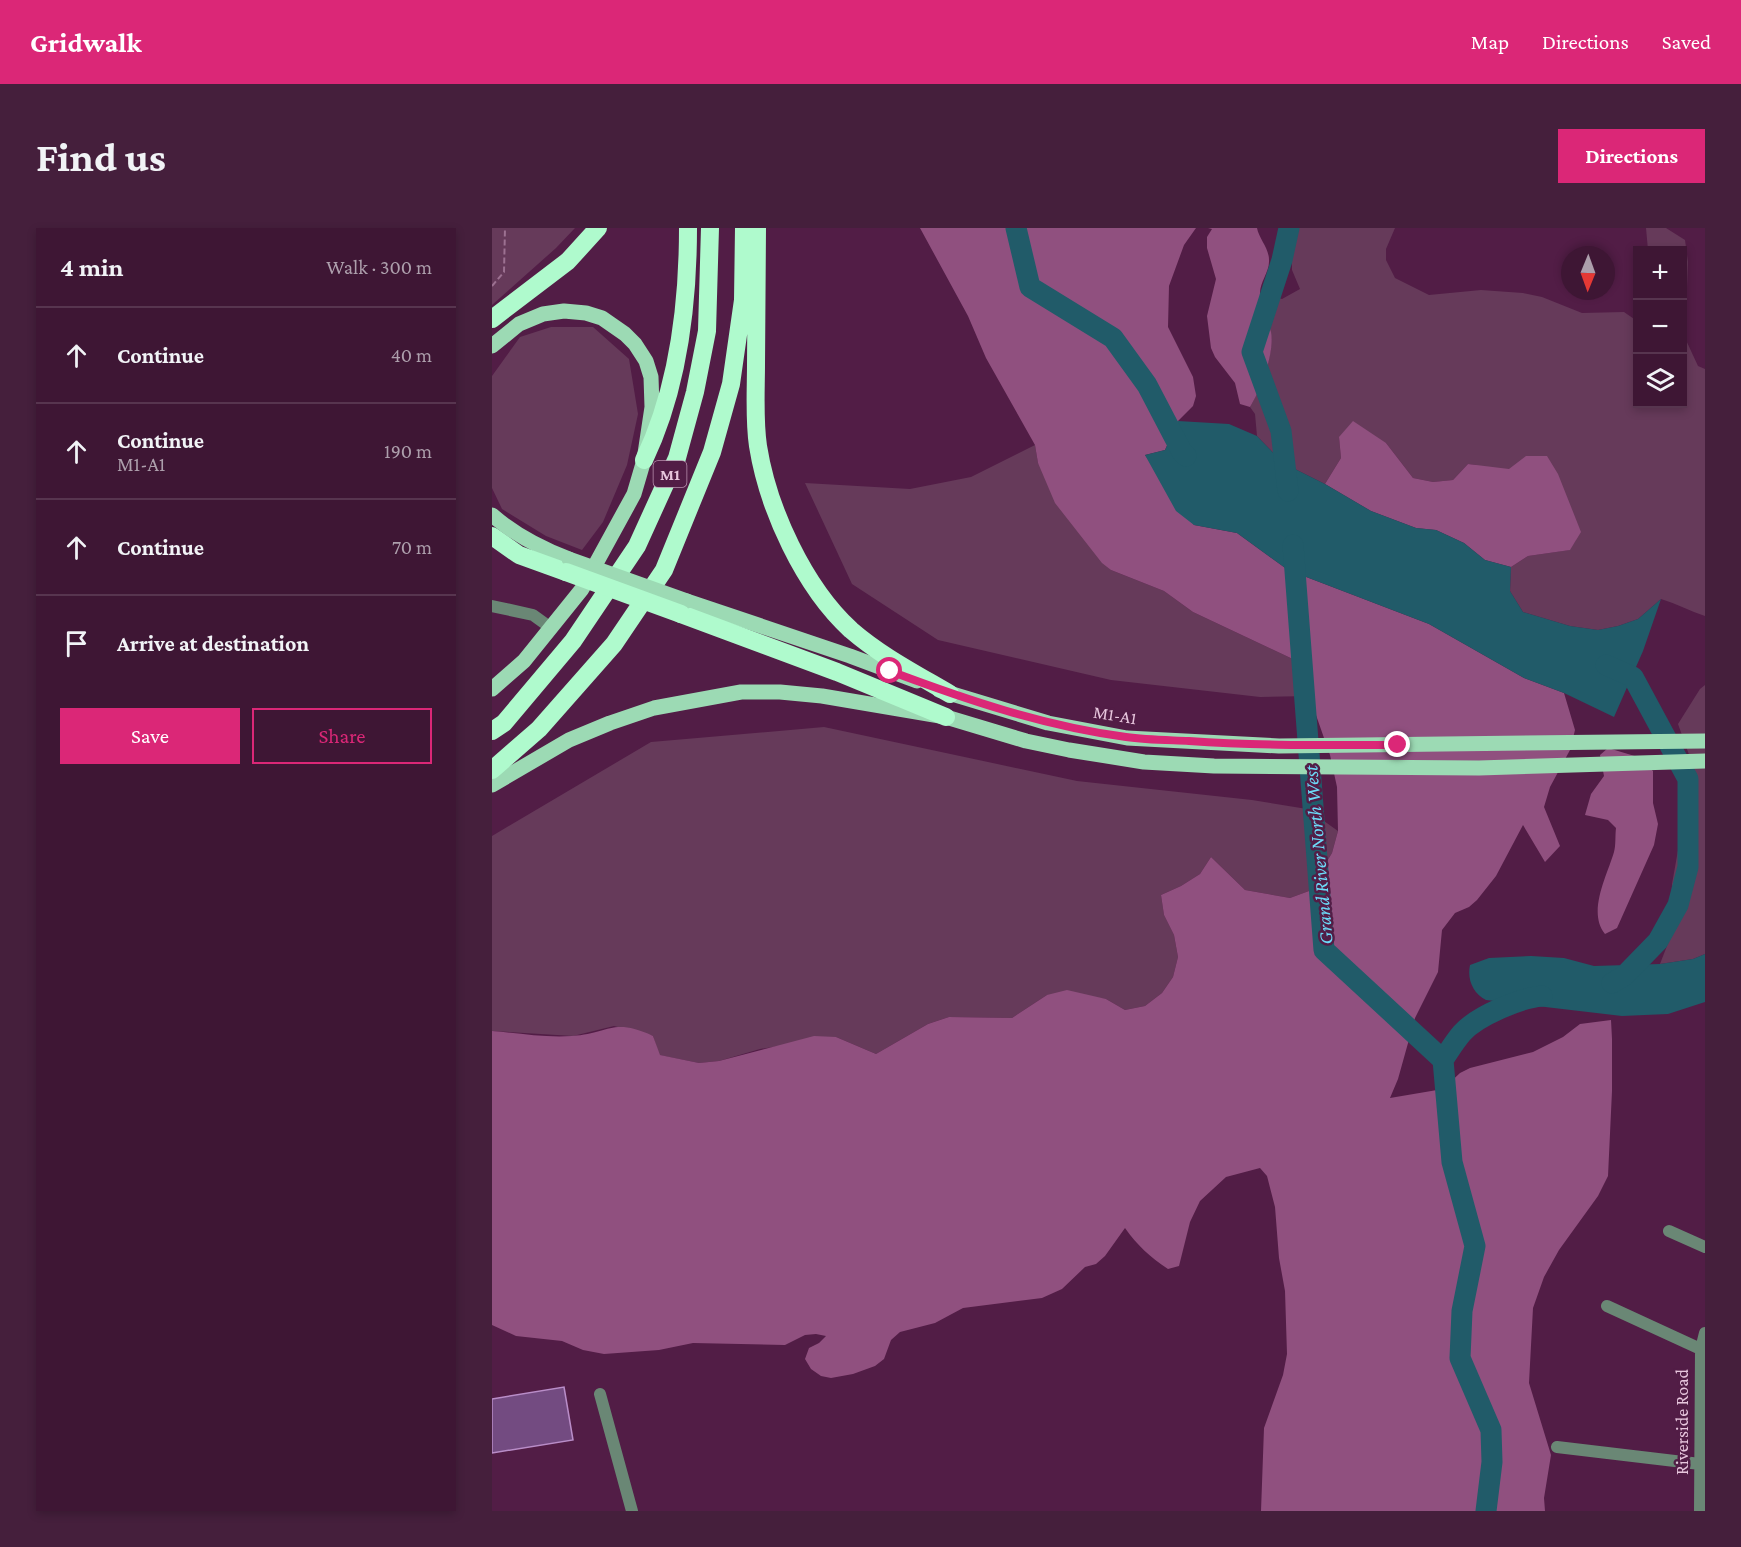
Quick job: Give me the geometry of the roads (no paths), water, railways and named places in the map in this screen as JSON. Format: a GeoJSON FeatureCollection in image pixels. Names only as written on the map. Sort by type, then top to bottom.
{"type":"FeatureCollection","features":[{"type":"Feature","properties":{"kind":"highway"},"geometry":{"type":"LineString","coordinates":[[492,319],[568,261],[598,228]]}},
{"type":"Feature","properties":{"kind":"highway"},"geometry":{"type":"LineString","coordinates":[[644,460],[657,433],[677,358],[688,265],[688,228]]}},
{"type":"Feature","properties":{"kind":"highway","name":"M1"},"geometry":{"type":"LineString","coordinates":[[492,731],[504,723],[573,641],[637,546],[677,458],[695,392],[707,331],[710,228]]}},
{"type":"Feature","properties":{"kind":"highway","name":"M1"},"geometry":{"type":"LineString","coordinates":[[492,770],[539,729],[614,644],[664,570],[712,452],[731,384],[743,300],[744,228]]}},
{"type":"Feature","properties":{"kind":"highway"},"geometry":{"type":"LineString","coordinates":[[757,228],[758,446],[770,492],[787,540],[823,599],[850,629],[878,652],[950,694]]}},
{"type":"Feature","properties":{"kind":"highway"},"geometry":{"type":"LineString","coordinates":[[492,536],[519,555],[568,565],[684,608],[946,717]]}},
{"type":"Feature","properties":{"kind":"main road"},"geometry":{"type":"LineString","coordinates":[[492,346],[519,324],[543,314],[564,311],[586,313],[602,318],[615,326],[640,351],[646,361],[651,377],[652,407],[644,460],[634,494],[582,589],[524,661],[492,689]]}},
{"type":"Feature","properties":{"kind":"main road"},"geometry":{"type":"LineString","coordinates":[[492,515],[522,537],[568,565]]}},
{"type":"Feature","properties":{"kind":"main road","name":"M1-A1"},"geometry":{"type":"LineString","coordinates":[[684,608],[850,657],[950,694],[1048,723],[1127,738],[1279,746],[1705,741]]}},
{"type":"Feature","properties":{"kind":"main road"},"geometry":{"type":"LineString","coordinates":[[492,785],[569,740],[654,708],[730,694],[780,692],[822,696],[946,717],[1026,741],[1144,762],[1214,766],[1479,768],[1705,761]]}},
{"type":"Feature","properties":{"kind":"street"},"geometry":{"type":"LineString","coordinates":[[492,606],[533,615],[551,628]]}},
{"type":"Feature","properties":{"kind":"street"},"geometry":{"type":"LineString","coordinates":[[1669,1231],[1705,1247]]}},
{"type":"Feature","properties":{"kind":"street"},"geometry":{"type":"LineString","coordinates":[[1607,1306],[1703,1350]]}},
{"type":"Feature","properties":{"kind":"street","name":"Riverside Road"},"geometry":{"type":"LineString","coordinates":[[1700,1511],[1705,1334]]}},
{"type":"Feature","properties":{"kind":"street"},"geometry":{"type":"LineString","coordinates":[[600,1394],[632,1511]]}},
{"type":"Feature","properties":{"kind":"street"},"geometry":{"type":"LineString","coordinates":[[1557,1447],[1700,1464]]}},
{"type":"Feature","properties":{"kind":"waterway","name":"Grand River North West"},"geometry":{"type":"LineString","coordinates":[[1016,228],[1030,287],[1113,338],[1147,385],[1186,456]]}},
{"type":"Feature","properties":{"kind":"waterway"},"geometry":{"type":"LineString","coordinates":[[1288,491],[1281,431],[1252,352],[1282,260],[1289,228]]}},
{"type":"Feature","properties":{"kind":"waterway","name":"Grand River North West"},"geometry":{"type":"LineString","coordinates":[[1293,545],[1324,950],[1443,1060],[1452,1162],[1475,1246],[1462,1311],[1460,1358],[1491,1430],[1492,1462],[1486,1511]]}},
{"type":"Feature","properties":{"kind":"waterway"},"geometry":{"type":"LineString","coordinates":[[1606,665],[1633,677],[1688,779],[1688,867],[1678,905],[1658,941],[1624,976],[1612,983]]}},
{"type":"Feature","properties":{"kind":"waterway"},"geometry":{"type":"LineString","coordinates":[[1443,1060],[1462,1033],[1478,1020],[1511,1004],[1542,996]]}}]}
